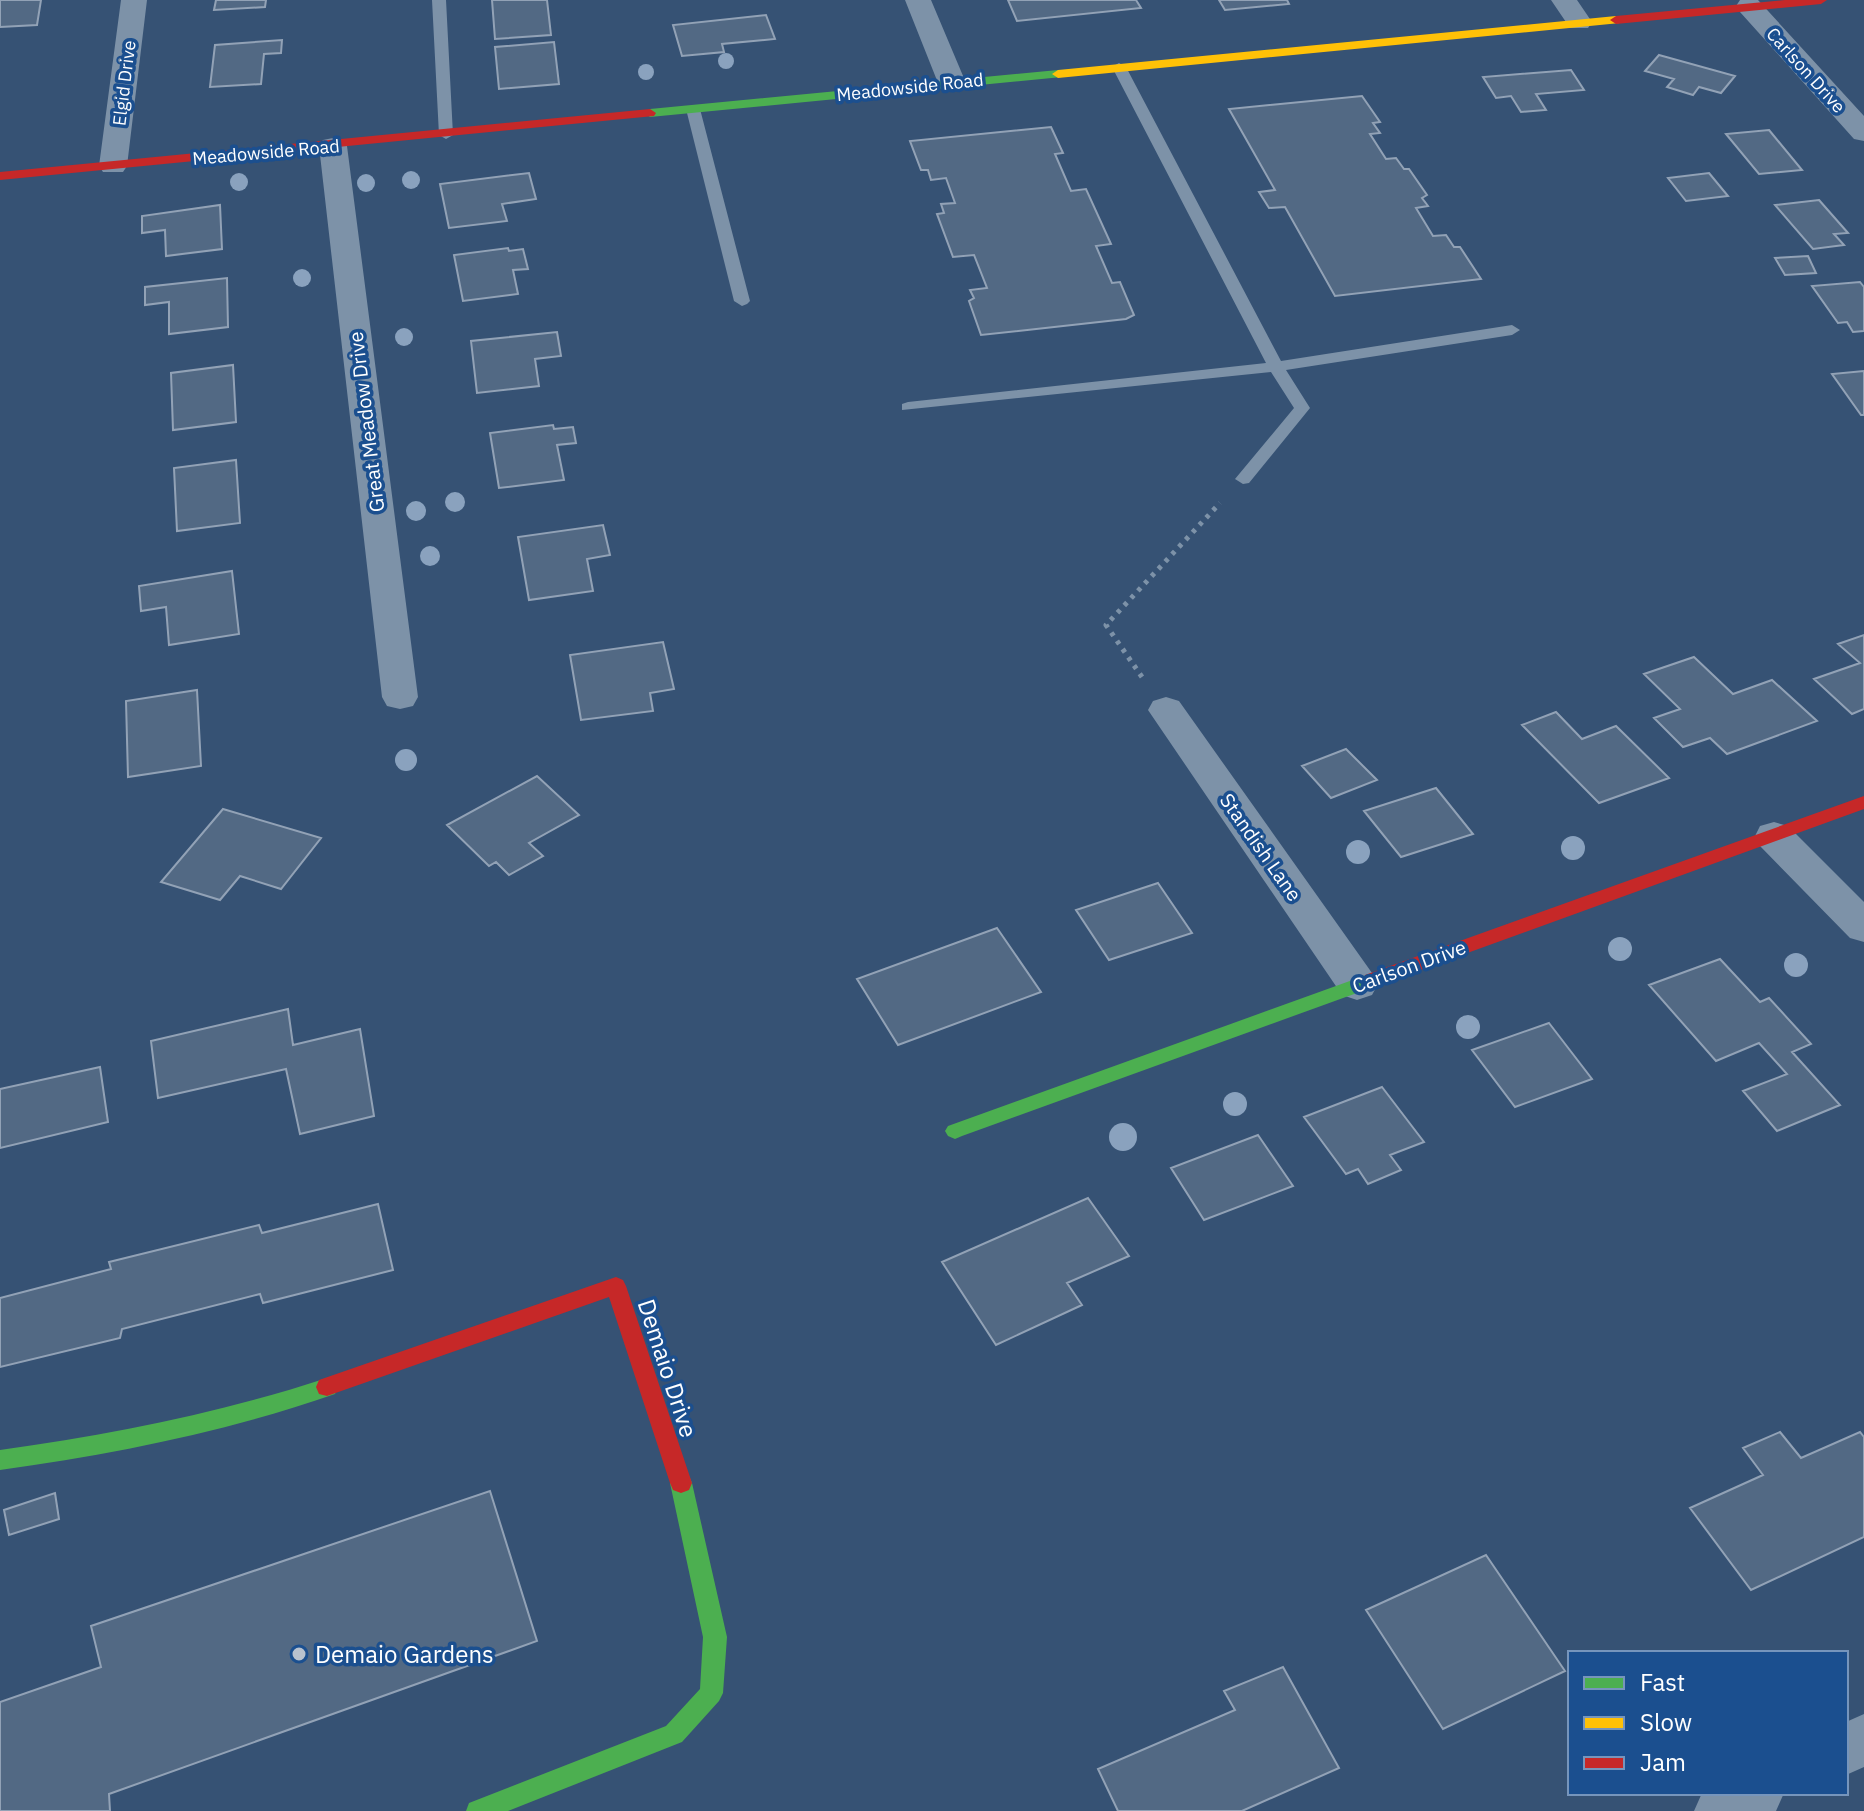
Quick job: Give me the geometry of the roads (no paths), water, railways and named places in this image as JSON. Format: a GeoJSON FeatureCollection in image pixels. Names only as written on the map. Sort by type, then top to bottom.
{"type":"FeatureCollection","features":[{"type":"Feature","properties":{"kind":"main road","name":"Meadowside Road"},"geometry":{"type":"LineString","coordinates":[[0,176],[1821,0]]}},
{"type":"Feature","properties":{"kind":"main road","name":"Carlson Drive"},"geometry":{"type":"LineString","coordinates":[[955,1131],[1864,802]]}},
{"type":"Feature","properties":{"kind":"main road","name":"Demaio Drive"},"geometry":{"type":"LineString","coordinates":[[0,1460],[86,1449],[258,1411],[616,1286],[682,1486],[715,1637],[711,1693],[674,1734],[478,1811]]}},
{"type":"Feature","properties":{"kind":"street","name":"Elgid Drive"},"geometry":{"type":"LineString","coordinates":[[113,166],[134,0]]}},
{"type":"Feature","properties":{"kind":"street"},"geometry":{"type":"LineString","coordinates":[[918,0],[952,83]]}},
{"type":"Feature","properties":{"kind":"street"},"geometry":{"type":"LineString","coordinates":[[1564,0],[1579,22]]}},
{"type":"Feature","properties":{"kind":"street","name":"Carlson Drive"},"geometry":{"type":"LineString","coordinates":[[1749,6],[1864,133]]}},
{"type":"Feature","properties":{"kind":"street","name":"Great Meadow Drive"},"geometry":{"type":"LineString","coordinates":[[333,146],[400,697]]}},
{"type":"Feature","properties":{"kind":"street","name":"Standish Lane"},"geometry":{"type":"LineString","coordinates":[[1166,710],[1357,984]]}},
{"type":"Feature","properties":{"kind":"street"},"geometry":{"type":"LineString","coordinates":[[1774,836],[1864,927]]}},
{"type":"Feature","properties":{"kind":"street"},"geometry":{"type":"LineString","coordinates":[[1721,1811],[1753,1795]]}},
{"type":"Feature","properties":{"kind":"lane"},"geometry":{"type":"LineString","coordinates":[[439,0],[446,135]]}},
{"type":"Feature","properties":{"kind":"lane"},"geometry":{"type":"LineString","coordinates":[[1119,67],[1276,367],[1302,408],[1243,479]]}},
{"type":"Feature","properties":{"kind":"lane"},"geometry":{"type":"LineString","coordinates":[[693,109],[742,301]]}},
{"type":"Feature","properties":{"kind":"lane"},"geometry":{"type":"LineString","coordinates":[[908,407],[1276,367],[1512,330]]}},
{"type":"Feature","properties":{"kind":"place","name":"Demaio Gardens"},"geometry":{"type":"Point","coordinates":[299,1654]}}]}
